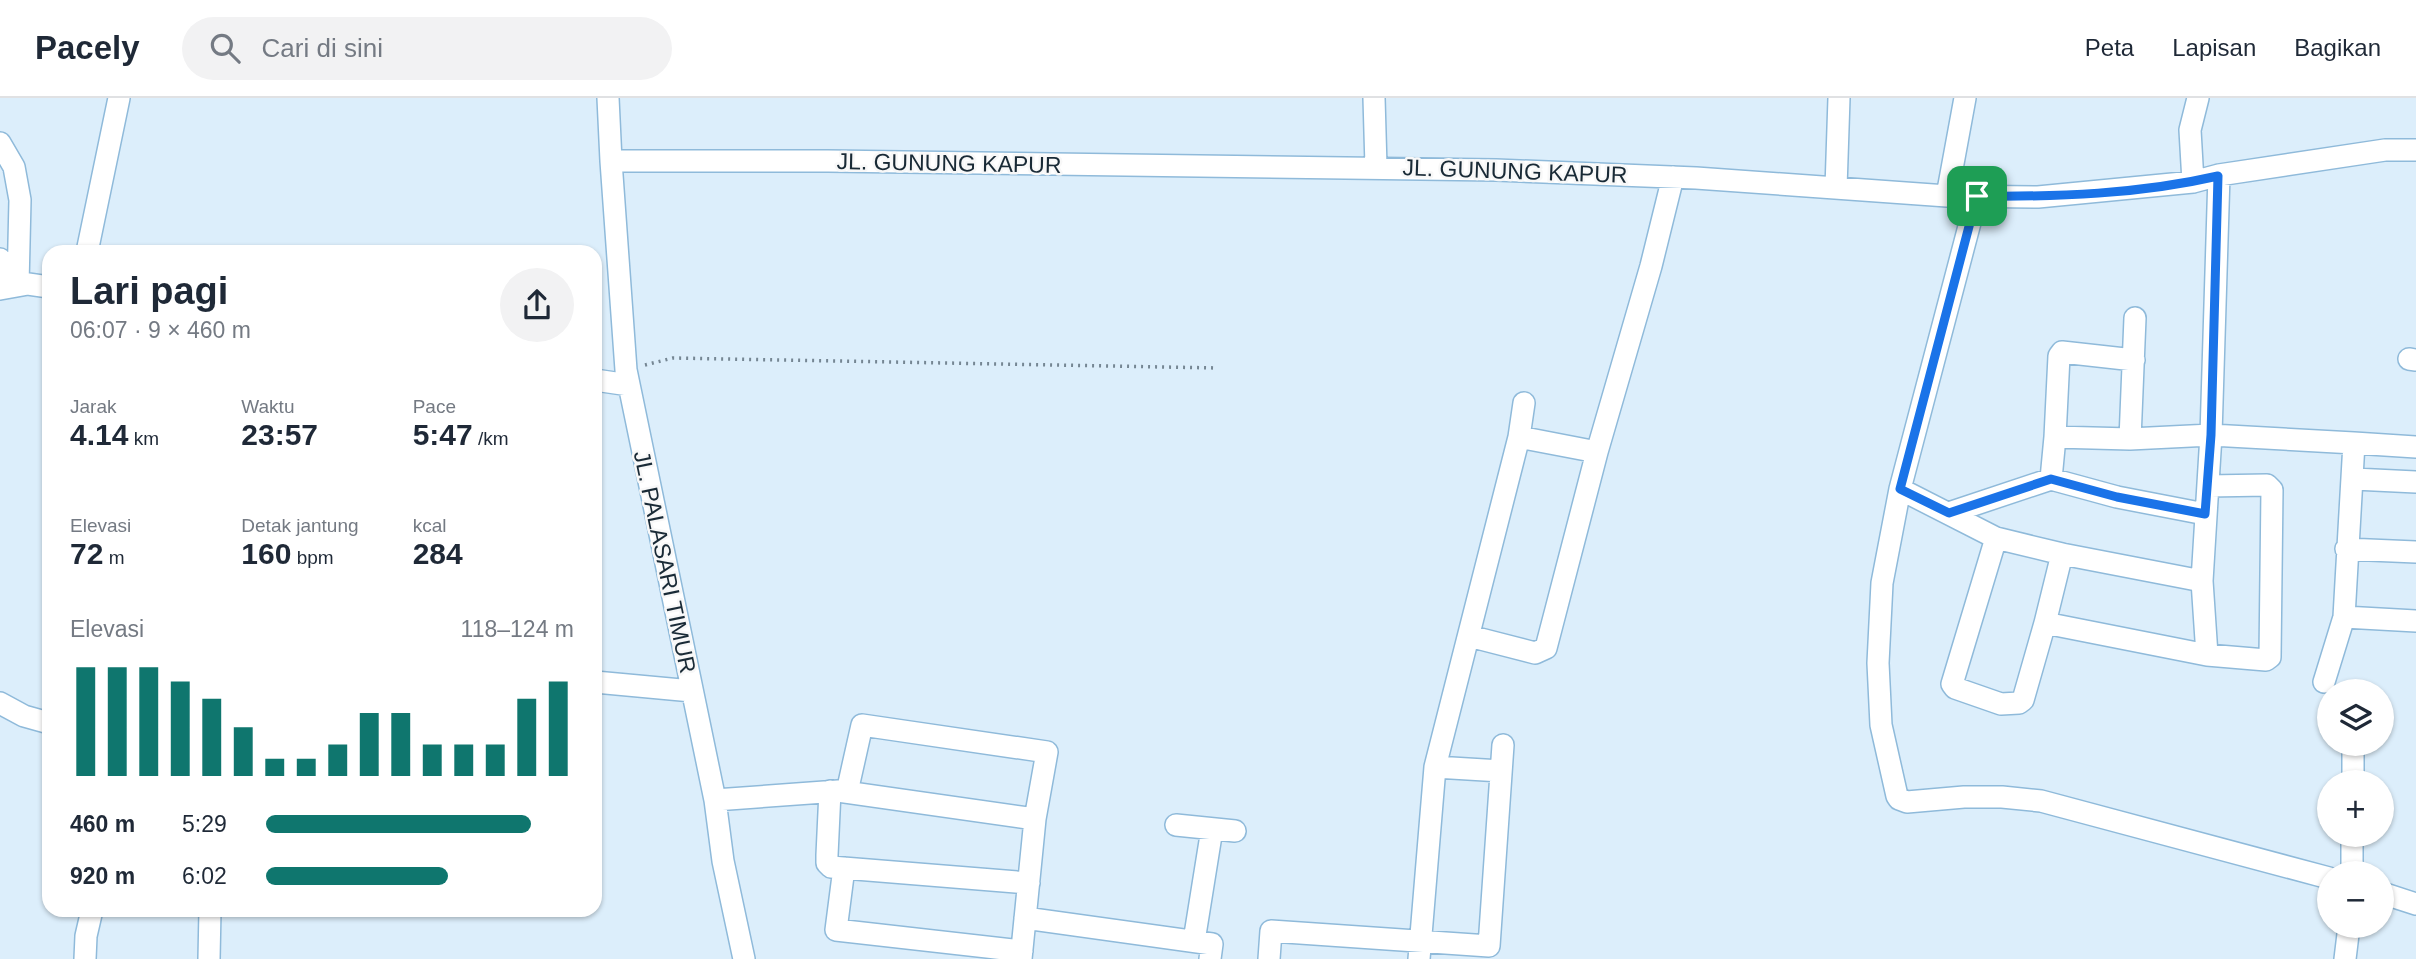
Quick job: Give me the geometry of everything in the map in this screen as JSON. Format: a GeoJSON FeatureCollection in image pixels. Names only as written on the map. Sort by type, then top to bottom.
{"type":"FeatureCollection","features":[{"type":"Feature","properties":{"kind":"street"},"geometry":{"type":"LineString","coordinates":[[88,245],[119,98]]}},
{"type":"Feature","properties":{"kind":"street","name":"JL. PALASARI TIMUR"},"geometry":{"type":"LineString","coordinates":[[608,98],[628,377],[715,800],[725,873],[744,959]]}},
{"type":"Feature","properties":{"kind":"street"},"geometry":{"type":"LineString","coordinates":[[1374,98],[1376,167]]}},
{"type":"Feature","properties":{"kind":"street"},"geometry":{"type":"LineString","coordinates":[[1836,188],[1839,98]]}},
{"type":"Feature","properties":{"kind":"street"},"geometry":{"type":"LineString","coordinates":[[1947,196],[1965,98]]}},
{"type":"Feature","properties":{"kind":"street"},"geometry":{"type":"LineString","coordinates":[[2193,182],[2190,130],[2198,98]]}},
{"type":"Feature","properties":{"kind":"street"},"geometry":{"type":"LineString","coordinates":[[0,143],[14,167],[20,200],[7,287]]}},
{"type":"Feature","properties":{"kind":"street","name":"JL. GUNUNG KAPUR"},"geometry":{"type":"LineString","coordinates":[[611,161],[1376,167],[1672,177],[1947,196],[2038,197],[2193,182],[2385,150],[2416,150]]}},
{"type":"Feature","properties":{"kind":"street"},"geometry":{"type":"LineString","coordinates":[[2207,655],[2202,581],[2211,435],[2218,176]]}},
{"type":"Feature","properties":{"kind":"street"},"geometry":{"type":"LineString","coordinates":[[1469,636],[1535,653],[1546,648],[1597,452],[1651,266],[1672,177]]}},
{"type":"Feature","properties":{"kind":"street"},"geometry":{"type":"LineString","coordinates":[[1977,196],[1900,489],[1882,583],[1878,663],[1881,724],[1899,799],[1917,802],[1964,797],[2002,797],[2041,801],[2317,875]]}},
{"type":"Feature","properties":{"kind":"street"},"geometry":{"type":"LineString","coordinates":[[0,259],[7,287]]}},
{"type":"Feature","properties":{"kind":"street"},"geometry":{"type":"LineString","coordinates":[[7,287],[28,284],[42,287]]}},
{"type":"Feature","properties":{"kind":"street"},"geometry":{"type":"LineString","coordinates":[[2130,439],[2135,318]]}},
{"type":"Feature","properties":{"kind":"street"},"geometry":{"type":"LineString","coordinates":[[2051,479],[2059,356],[2062,352],[2134,360]]}},
{"type":"Feature","properties":{"kind":"street"},"geometry":{"type":"LineString","coordinates":[[602,379],[628,377]]}},
{"type":"Feature","properties":{"kind":"street"},"geometry":{"type":"LineString","coordinates":[[1420,950],[1435,767],[1519,437],[1524,403]]}},
{"type":"Feature","properties":{"kind":"street"},"geometry":{"type":"LineString","coordinates":[[2055,437],[2130,439],[2211,435],[2416,447]]}},
{"type":"Feature","properties":{"kind":"street"},"geometry":{"type":"LineString","coordinates":[[1519,437],[1597,452]]}},
{"type":"Feature","properties":{"kind":"street"},"geometry":{"type":"LineString","coordinates":[[2326,679],[2344,617],[2354,443]]}},
{"type":"Feature","properties":{"kind":"street"},"geometry":{"type":"LineString","coordinates":[[1949,513],[2051,479],[2117,497],[2205,514]]}},
{"type":"Feature","properties":{"kind":"street"},"geometry":{"type":"LineString","coordinates":[[2354,479],[2416,482]]}},
{"type":"Feature","properties":{"kind":"street"},"geometry":{"type":"LineString","coordinates":[[2045,623],[2207,655],[2266,660],[2271,655],[2270,487],[2208,486]]}},
{"type":"Feature","properties":{"kind":"street"},"geometry":{"type":"LineString","coordinates":[[1900,489],[1996,538],[2062,554],[2202,581]]}},
{"type":"Feature","properties":{"kind":"street"},"geometry":{"type":"LineString","coordinates":[[1996,538],[1952,686],[2001,704],[2019,703],[2023,700],[2062,554]]}},
{"type":"Feature","properties":{"kind":"street"},"geometry":{"type":"LineString","coordinates":[[2347,549],[2416,552]]}},
{"type":"Feature","properties":{"kind":"street"},"geometry":{"type":"LineString","coordinates":[[2344,617],[2416,621]]}},
{"type":"Feature","properties":{"kind":"street"},"geometry":{"type":"LineString","coordinates":[[602,683],[692,691]]}},
{"type":"Feature","properties":{"kind":"street"},"geometry":{"type":"LineString","coordinates":[[0,703],[24,716],[42,721]]}},
{"type":"Feature","properties":{"kind":"street"},"geometry":{"type":"LineString","coordinates":[[844,869],[836,930],[1021,955],[1029,883],[1035,819],[1047,752],[862,726],[839,792],[827,863],[831,867],[1029,883]]}},
{"type":"Feature","properties":{"kind":"street"},"geometry":{"type":"LineString","coordinates":[[1269,959],[1271,931],[1420,950],[1489,946],[1503,745]]}},
{"type":"Feature","properties":{"kind":"street"},"geometry":{"type":"LineString","coordinates":[[1435,767],[1501,771]]}},
{"type":"Feature","properties":{"kind":"street"},"geometry":{"type":"LineString","coordinates":[[715,800],[839,792],[1035,819]]}},
{"type":"Feature","properties":{"kind":"street"},"geometry":{"type":"LineString","coordinates":[[1176,825],[1235,831]]}},
{"type":"Feature","properties":{"kind":"street"},"geometry":{"type":"LineString","coordinates":[[1194,941],[1212,829]]}},
{"type":"Feature","properties":{"kind":"street"},"geometry":{"type":"LineString","coordinates":[[2394,897],[2416,904]]}},
{"type":"Feature","properties":{"kind":"street"},"geometry":{"type":"LineString","coordinates":[[85,959],[90,917]]}},
{"type":"Feature","properties":{"kind":"street"},"geometry":{"type":"LineString","coordinates":[[209,959],[210,917]]}},
{"type":"Feature","properties":{"kind":"street"},"geometry":{"type":"LineString","coordinates":[[1025,918],[1213,944],[1210,959]]}},
{"type":"Feature","properties":{"kind":"street"},"geometry":{"type":"LineString","coordinates":[[2345,959],[2348,938]]}},
{"type":"Feature","properties":{"kind":"path"},"geometry":{"type":"LineString","coordinates":[[628,377],[673,358],[1218,368]]}},
{"type":"Feature","properties":{"kind":"route"},"geometry":{"type":"LineString","coordinates":[[2218,176],[2211,435],[2205,514],[2117,497],[2051,479],[1949,513],[1900,489],[1977,196],[2038,197],[2111,191],[2193,182],[2218,176]]}}]}
